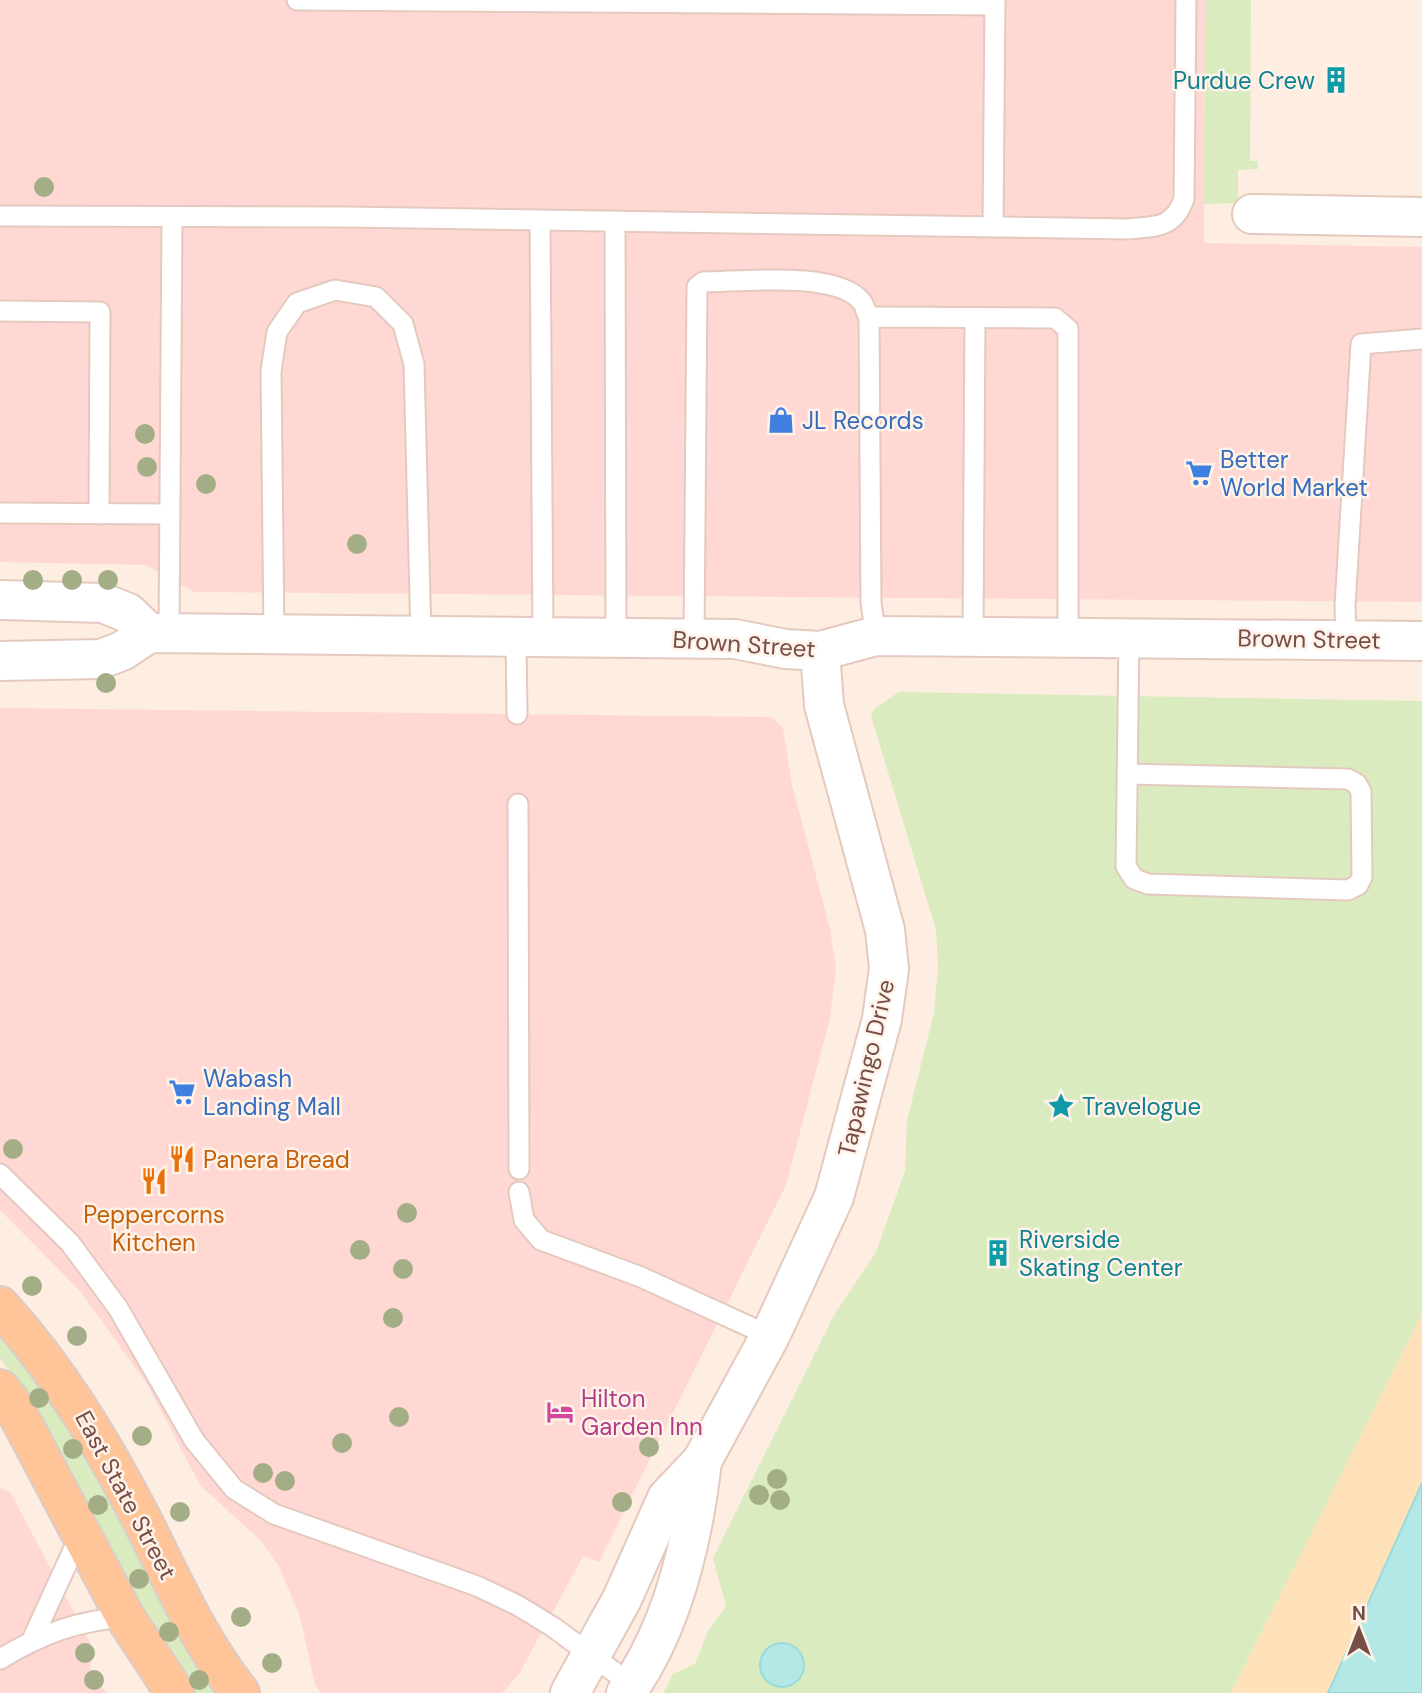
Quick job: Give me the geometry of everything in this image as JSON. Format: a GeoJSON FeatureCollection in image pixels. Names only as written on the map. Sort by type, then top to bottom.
{"type":"FeatureCollection","features":[{"type":"Feature","properties":{"kind":"main road","name":"East State Street"},"geometry":{"type":"LineString","coordinates":[[0,1306],[31,1340],[79,1407],[110,1460],[194,1623],[240,1693]]}},
{"type":"Feature","properties":{"kind":"main road"},"geometry":{"type":"LineString","coordinates":[[0,1390],[13,1407],[125,1617],[175,1693]]}},
{"type":"Feature","properties":{"kind":"street"},"geometry":{"type":"LineString","coordinates":[[1252,214],[1422,217]]}},
{"type":"Feature","properties":{"kind":"street"},"geometry":{"type":"LineString","coordinates":[[0,600],[103,603],[128,613],[159,632]]}},
{"type":"Feature","properties":{"kind":"street"},"geometry":{"type":"LineString","coordinates":[[0,660],[101,659],[159,632]]}},
{"type":"Feature","properties":{"kind":"street","name":"Brown Street"},"geometry":{"type":"LineString","coordinates":[[159,632],[529,639],[735,639],[786,649],[820,651],[876,636],[1068,635],[1422,641]]}},
{"type":"Feature","properties":{"kind":"street","name":"Tapawingo Drive"},"geometry":{"type":"LineString","coordinates":[[570,1693],[593,1655],[667,1498],[702,1461],[770,1336],[834,1197],[882,1019],[889,969],[885,930],[824,705],[820,651]]}},
{"type":"Feature","properties":{"kind":"street","name":"Tapawingo Drive"},"geometry":{"type":"LineString","coordinates":[[629,1689],[664,1619],[688,1545],[697,1506],[702,1461]]}},
{"type":"Feature","properties":{"kind":"lane"},"geometry":{"type":"LineString","coordinates":[[298,0],[995,3],[993,227]]}},
{"type":"Feature","properties":{"kind":"lane"},"geometry":{"type":"LineString","coordinates":[[0,216],[172,219],[306,217],[1128,229],[1164,225],[1179,214],[1184,199],[1186,0]]}},
{"type":"Feature","properties":{"kind":"lane"},"geometry":{"type":"LineString","coordinates":[[159,632],[170,514],[172,219]]}},
{"type":"Feature","properties":{"kind":"lane"},"geometry":{"type":"LineString","coordinates":[[517,714],[529,639],[540,221]]}},
{"type":"Feature","properties":{"kind":"lane"},"geometry":{"type":"LineString","coordinates":[[615,221],[616,639]]}},
{"type":"Feature","properties":{"kind":"lane"},"geometry":{"type":"LineString","coordinates":[[694,639],[697,287],[703,282],[820,282],[846,291],[861,302],[869,317],[872,603],[876,636]]}},
{"type":"Feature","properties":{"kind":"lane"},"geometry":{"type":"LineString","coordinates":[[274,635],[271,371],[277,332],[297,303],[335,289],[376,297],[403,324],[414,364],[421,637]]}},
{"type":"Feature","properties":{"kind":"lane"},"geometry":{"type":"LineString","coordinates":[[0,310],[100,312],[99,514]]}},
{"type":"Feature","properties":{"kind":"lane"},"geometry":{"type":"LineString","coordinates":[[869,317],[1055,318],[1068,329],[1068,635]]}},
{"type":"Feature","properties":{"kind":"lane"},"geometry":{"type":"LineString","coordinates":[[973,635],[975,318]]}},
{"type":"Feature","properties":{"kind":"lane"},"geometry":{"type":"LineString","coordinates":[[1346,640],[1345,606],[1361,344],[1422,340]]}},
{"type":"Feature","properties":{"kind":"lane"},"geometry":{"type":"LineString","coordinates":[[0,513],[170,514]]}},
{"type":"Feature","properties":{"kind":"lane"},"geometry":{"type":"LineString","coordinates":[[1127,774],[1348,779],[1357,784],[1362,792],[1362,877],[1359,885],[1348,890],[1148,884],[1134,879],[1126,866],[1127,774],[1129,636]]}},
{"type":"Feature","properties":{"kind":"lane"},"geometry":{"type":"LineString","coordinates":[[518,804],[519,1169]]}},
{"type":"Feature","properties":{"kind":"lane"},"geometry":{"type":"LineString","coordinates":[[0,1174],[70,1242],[118,1308],[194,1440],[234,1489],[274,1514],[477,1586],[554,1627],[593,1655],[629,1689]]}},
{"type":"Feature","properties":{"kind":"lane"},"geometry":{"type":"LineString","coordinates":[[519,1192],[524,1220],[541,1240],[641,1278],[770,1336]]}},
{"type":"Feature","properties":{"kind":"lane"},"geometry":{"type":"LineString","coordinates":[[32,1640],[81,1532]]}},
{"type":"Feature","properties":{"kind":"lane"},"geometry":{"type":"LineString","coordinates":[[0,1659],[32,1640],[86,1620],[125,1617]]}},
{"type":"Feature","properties":{"kind":"shaded area"},"geometry":{"type":"Polygon","coordinates":[[[0,0],[1205,0],[1204,243],[1422,247],[1422,602],[194,592],[146,565],[0,562],[0,0]]]}},
{"type":"Feature","properties":{"kind":"shaded area"},"geometry":{"type":"Polygon","coordinates":[[[0,708],[771,717],[783,728],[792,785],[830,929],[836,968],[830,1018],[786,1185],[599,1562],[583,1556],[519,1674],[502,1693],[321,1693],[315,1685],[300,1617],[279,1566],[261,1541],[200,1485],[147,1384],[80,1291],[0,1210],[0,708]]]}},
{"type":"Feature","properties":{"kind":"shaded area"},"geometry":{"type":"Polygon","coordinates":[[[0,1488],[10,1492],[92,1646],[90,1670],[106,1693],[0,1693],[0,1488]]]}},
{"type":"Feature","properties":{"kind":"green space"},"geometry":{"type":"Polygon","coordinates":[[[1205,0],[1251,0],[1250,161],[1258,161],[1258,169],[1238,170],[1238,203],[1204,204],[1205,0]]]}},
{"type":"Feature","properties":{"kind":"green space"},"geometry":{"type":"Polygon","coordinates":[[[899,692],[1422,701],[1422,1314],[1231,1693],[663,1693],[673,1674],[695,1664],[708,1631],[726,1606],[713,1558],[834,1315],[876,1252],[905,1171],[907,1120],[934,1013],[938,966],[936,930],[871,716],[874,709],[899,692]]]}},
{"type":"Feature","properties":{"kind":"green space"},"geometry":{"type":"Polygon","coordinates":[[[0,1333],[43,1386],[90,1461],[217,1693],[194,1693],[165,1653],[15,1378],[0,1358],[0,1333]]]}},
{"type":"Feature","properties":{"kind":"sand"},"geometry":{"type":"Polygon","coordinates":[[[1422,1314],[1422,1483],[1328,1693],[1231,1693],[1422,1314]]]}},
{"type":"Feature","properties":{"kind":"water"},"geometry":{"type":"Polygon","coordinates":[[[1422,1483],[1422,1693],[1328,1693],[1422,1483]]]}},
{"type":"Feature","properties":{"kind":"water"},"geometry":{"type":"Polygon","coordinates":[[[782,1643],[798,1649],[804,1665],[798,1681],[782,1687],[766,1681],[760,1665],[766,1649],[782,1643]]]}},
{"type":"Feature","properties":{"kind":"place","name":"Purdue Crew"},"geometry":{"type":"Point","coordinates":[1336,80]}},
{"type":"Feature","properties":{"kind":"place","name":"JL Records"},"geometry":{"type":"Point","coordinates":[781,420]}},
{"type":"Feature","properties":{"kind":"place","name":"Better World Market"},"geometry":{"type":"Point","coordinates":[1199,473]}},
{"type":"Feature","properties":{"kind":"place","name":"Wabash Landing Mall"},"geometry":{"type":"Point","coordinates":[182,1092]}},
{"type":"Feature","properties":{"kind":"place","name":"Travelogue"},"geometry":{"type":"Point","coordinates":[1061,1106]}},
{"type":"Feature","properties":{"kind":"place","name":"Panera Bread"},"geometry":{"type":"Point","coordinates":[182,1159]}},
{"type":"Feature","properties":{"kind":"place","name":"Peppercorns Kitchen"},"geometry":{"type":"Point","coordinates":[154,1181]}},
{"type":"Feature","properties":{"kind":"place","name":"Riverside Skating Center"},"geometry":{"type":"Point","coordinates":[998,1253]}},
{"type":"Feature","properties":{"kind":"place","name":"Hilton Garden Inn"},"geometry":{"type":"Point","coordinates":[560,1412]}}]}
